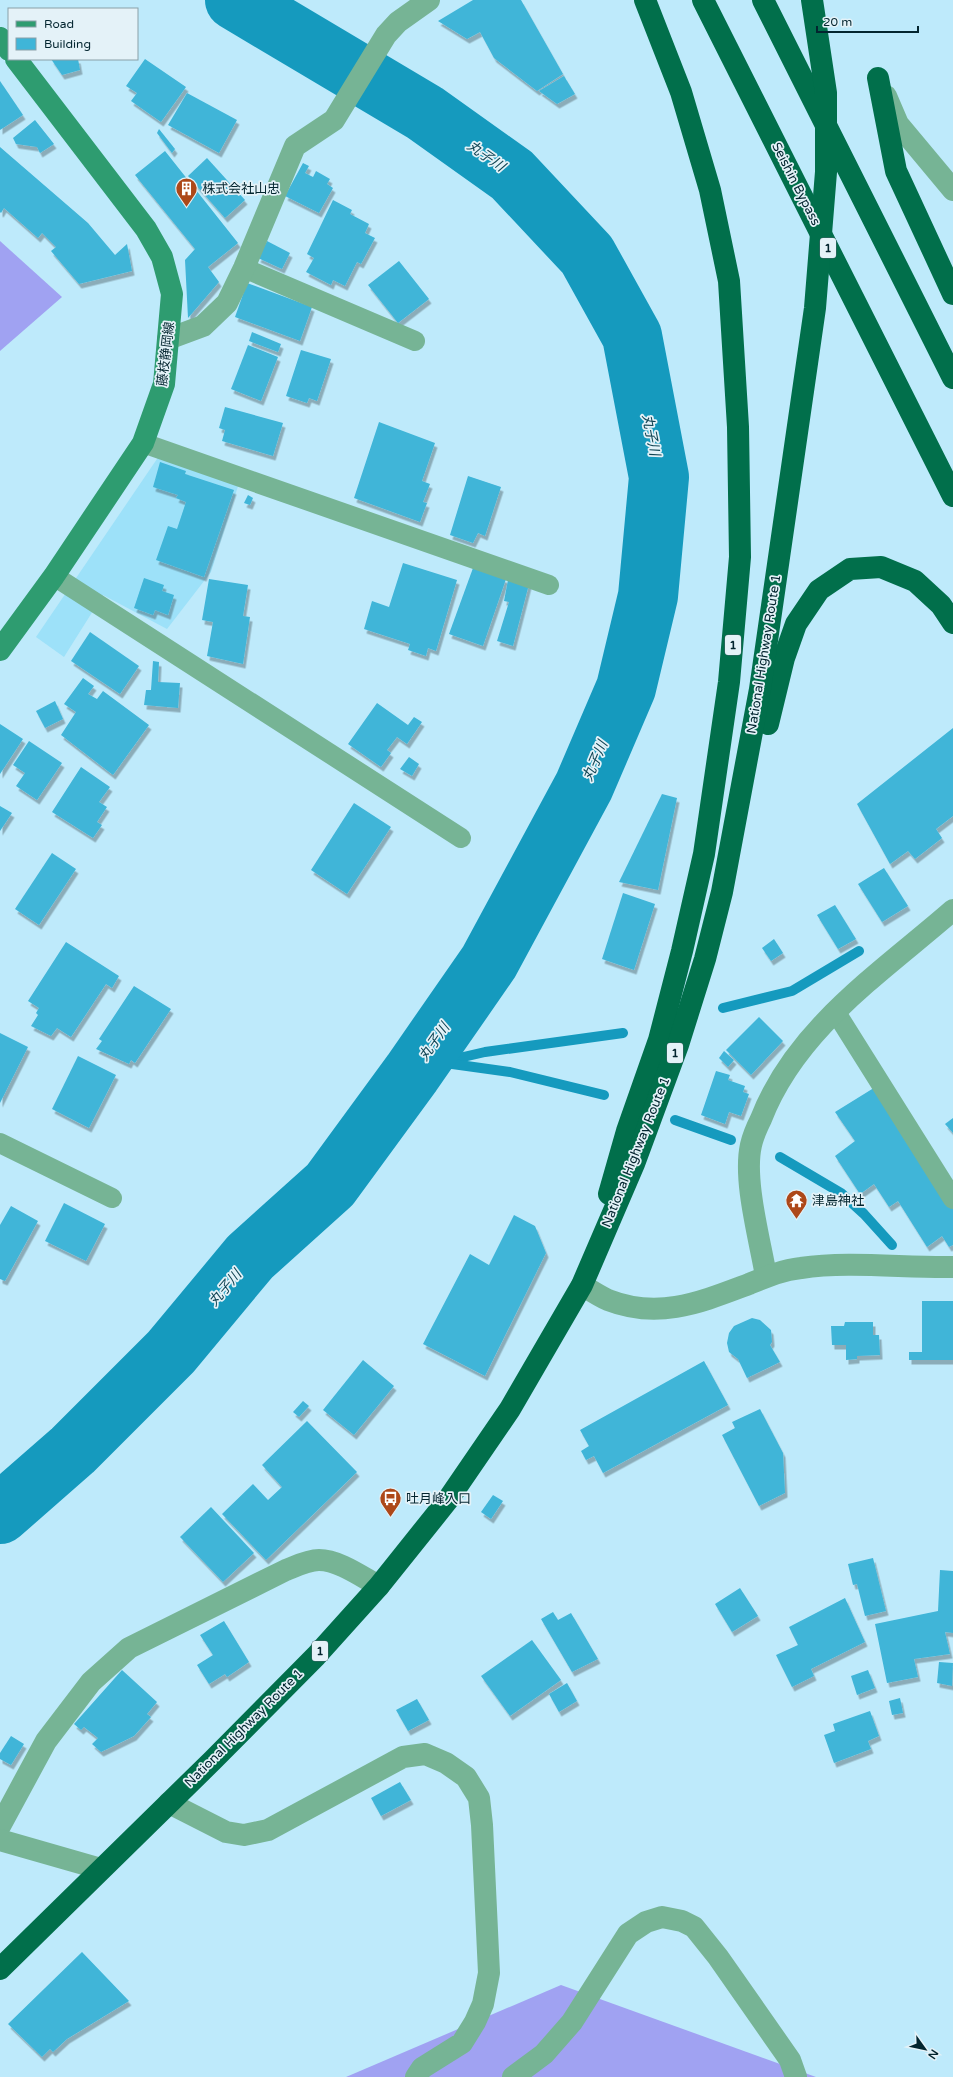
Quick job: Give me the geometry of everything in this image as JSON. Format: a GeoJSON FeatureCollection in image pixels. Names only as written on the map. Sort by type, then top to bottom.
{"type":"FeatureCollection","features":[{"type":"Feature","properties":{"kind":"highway","name":"National Highway Route 1"},"geometry":{"type":"LineString","coordinates":[[582,1285],[627,1131],[659,1040],[682,951],[702,862],[729,682],[740,557],[738,427],[729,281],[710,190],[685,107],[645,0]]}},
{"type":"Feature","properties":{"kind":"highway","name":"Seishin Bypass"},"geometry":{"type":"LineString","coordinates":[[703,0],[953,496]]}},
{"type":"Feature","properties":{"kind":"highway"},"geometry":{"type":"LineString","coordinates":[[763,0],[953,378]]}},
{"type":"Feature","properties":{"kind":"highway","name":"National Highway Route 1"},"geometry":{"type":"LineString","coordinates":[[0,1969],[316,1656],[379,1586],[447,1501],[510,1409],[582,1285],[634,1164],[678,1045],[705,959],[718,907],[760,689],[815,308],[826,172],[826,93],[812,0]]}},
{"type":"Feature","properties":{"kind":"highway"},"geometry":{"type":"LineString","coordinates":[[878,78],[896,171],[916,218],[953,294]]}},
{"type":"Feature","properties":{"kind":"highway"},"geometry":{"type":"LineString","coordinates":[[737,811],[767,725],[784,658],[794,631],[819,590],[850,569],[881,567],[915,581],[942,605],[953,623]]}},
{"type":"Feature","properties":{"kind":"main road"},"geometry":{"type":"LineString","coordinates":[[0,38],[8,49]]}},
{"type":"Feature","properties":{"kind":"main road","name":"藤枝静岡線"},"geometry":{"type":"LineString","coordinates":[[0,650],[54,576],[143,443],[164,384],[172,294],[162,257],[146,229],[17,60]]}},
{"type":"Feature","properties":{"kind":"street"},"geometry":{"type":"LineString","coordinates":[[168,338],[203,326],[227,303],[244,268],[294,146],[334,120],[386,35],[398,22],[429,0]]}},
{"type":"Feature","properties":{"kind":"street"},"geometry":{"type":"LineString","coordinates":[[878,78],[898,124],[953,190]]}},
{"type":"Feature","properties":{"kind":"street"},"geometry":{"type":"LineString","coordinates":[[766,1276],[749,1180],[751,1145],[767,1102],[796,1055],[835,1011],[953,910]]}},
{"type":"Feature","properties":{"kind":"street"},"geometry":{"type":"LineString","coordinates":[[582,1285],[608,1300],[631,1307],[661,1310],[693,1305],[766,1276],[813,1266],[953,1268]]}},
{"type":"Feature","properties":{"kind":"street"},"geometry":{"type":"LineString","coordinates":[[0,1826],[46,1741],[91,1682],[129,1648],[286,1570],[306,1563],[319,1560],[332,1563],[379,1586]]}},
{"type":"Feature","properties":{"kind":"street"},"geometry":{"type":"LineString","coordinates":[[169,1803],[226,1832],[244,1835],[268,1830],[403,1757],[425,1754],[446,1763],[466,1778],[479,1798],[482,1824],[489,1973],[483,2004],[475,2022],[462,2043],[422,2068],[416,2077]]}},
{"type":"Feature","properties":{"kind":"street"},"geometry":{"type":"LineString","coordinates":[[0,1840],[100,1869]]}},
{"type":"Feature","properties":{"kind":"street"},"geometry":{"type":"LineString","coordinates":[[513,2077],[544,2054],[572,2022],[628,1934],[646,1922],[662,1918],[682,1921],[694,1927],[718,1957],[790,2060],[796,2077]]}},
{"type":"Feature","properties":{"kind":"lane"},"geometry":{"type":"LineString","coordinates":[[244,268],[415,341]]}},
{"type":"Feature","properties":{"kind":"lane"},"geometry":{"type":"LineString","coordinates":[[143,443],[549,585]]}},
{"type":"Feature","properties":{"kind":"lane"},"geometry":{"type":"LineString","coordinates":[[54,576],[461,838]]}},
{"type":"Feature","properties":{"kind":"lane"},"geometry":{"type":"LineString","coordinates":[[835,1011],[953,1198]]}},
{"type":"Feature","properties":{"kind":"lane"},"geometry":{"type":"LineString","coordinates":[[0,1143],[112,1198]]}},
{"type":"Feature","properties":{"kind":"shaded area"},"geometry":{"type":"Polygon","coordinates":[[[0,241],[62,297],[0,351],[0,241]]]}},
{"type":"Feature","properties":{"kind":"shaded area"},"geometry":{"type":"Polygon","coordinates":[[[159,456],[239,483],[211,572],[167,629],[103,595],[64,657],[36,637],[159,456]]]}},
{"type":"Feature","properties":{"kind":"shaded area"},"geometry":{"type":"Polygon","coordinates":[[[561,1985],[816,2077],[346,2077],[561,1985]]]}},
{"type":"Feature","properties":{"kind":"building"},"geometry":{"type":"Polygon","coordinates":[[[473,0],[521,0],[563,74],[537,91],[494,58],[480,32],[467,39],[438,21],[473,0]]]}},
{"type":"Feature","properties":{"kind":"building"},"geometry":{"type":"Polygon","coordinates":[[[145,59],[186,87],[161,122],[131,101],[137,93],[126,86],[145,59]]]}},
{"type":"Feature","properties":{"kind":"building"},"geometry":{"type":"Polygon","coordinates":[[[52,60],[78,60],[80,70],[62,75],[52,60]]]}},
{"type":"Feature","properties":{"kind":"building"},"geometry":{"type":"Polygon","coordinates":[[[564,76],[575,94],[557,104],[539,91],[564,76]]]}},
{"type":"Feature","properties":{"kind":"building"},"geometry":{"type":"Polygon","coordinates":[[[0,81],[23,115],[0,130],[0,81]]]}},
{"type":"Feature","properties":{"kind":"building"},"geometry":{"type":"Polygon","coordinates":[[[187,93],[237,120],[219,153],[168,125],[187,93]]]}},
{"type":"Feature","properties":{"kind":"building"},"geometry":{"type":"Polygon","coordinates":[[[35,120],[54,144],[40,153],[37,147],[16,144],[13,138],[35,120]]]}},
{"type":"Feature","properties":{"kind":"building"},"geometry":{"type":"Polygon","coordinates":[[[159,129],[175,149],[172,153],[157,133],[159,129]]]}},
{"type":"Feature","properties":{"kind":"building"},"geometry":{"type":"Polygon","coordinates":[[[0,147],[88,223],[115,255],[127,244],[132,271],[79,284],[51,251],[56,247],[42,233],[38,238],[4,208],[1,213],[0,147]]]}},
{"type":"Feature","properties":{"kind":"building","name":"株式会社山忠"},"geometry":{"type":"Polygon","coordinates":[[[165,151],[238,243],[208,267],[219,282],[188,318],[185,260],[195,249],[135,175],[165,151]]]}},
{"type":"Feature","properties":{"kind":"building"},"geometry":{"type":"Polygon","coordinates":[[[207,158],[245,200],[225,218],[188,176],[207,158]]]}},
{"type":"Feature","properties":{"kind":"building"},"geometry":{"type":"Polygon","coordinates":[[[303,163],[309,166],[305,173],[313,177],[316,171],[330,179],[327,184],[333,188],[319,213],[285,196],[303,163]]]}},
{"type":"Feature","properties":{"kind":"building"},"geometry":{"type":"Polygon","coordinates":[[[333,200],[352,210],[350,214],[369,224],[365,233],[375,238],[361,264],[357,262],[345,286],[333,280],[331,285],[306,272],[314,258],[307,254],[333,200]]]}},
{"type":"Feature","properties":{"kind":"building"},"geometry":{"type":"Polygon","coordinates":[[[267,241],[290,253],[282,269],[258,258],[267,241]]]}},
{"type":"Feature","properties":{"kind":"building"},"geometry":{"type":"Polygon","coordinates":[[[399,261],[429,299],[398,323],[368,285],[399,261]]]}},
{"type":"Feature","properties":{"kind":"building"},"geometry":{"type":"Polygon","coordinates":[[[247,283],[312,307],[300,341],[235,317],[247,283]]]}},
{"type":"Feature","properties":{"kind":"building"},"geometry":{"type":"Polygon","coordinates":[[[252,332],[281,344],[278,352],[249,341],[252,332]]]}},
{"type":"Feature","properties":{"kind":"building"},"geometry":{"type":"Polygon","coordinates":[[[248,345],[278,357],[261,401],[231,389],[248,345]]]}},
{"type":"Feature","properties":{"kind":"building"},"geometry":{"type":"Polygon","coordinates":[[[301,350],[331,359],[317,401],[309,398],[307,403],[286,396],[301,350]]]}},
{"type":"Feature","properties":{"kind":"building"},"geometry":{"type":"Polygon","coordinates":[[[225,407],[283,423],[273,456],[222,441],[225,430],[219,428],[225,407]]]}},
{"type":"Feature","properties":{"kind":"building"},"geometry":{"type":"Polygon","coordinates":[[[379,422],[435,443],[422,481],[430,484],[423,502],[427,503],[420,522],[354,498],[379,422]]]}},
{"type":"Feature","properties":{"kind":"building"},"geometry":{"type":"Polygon","coordinates":[[[160,462],[186,471],[185,474],[234,490],[204,577],[156,560],[168,526],[177,529],[186,502],[176,498],[178,495],[153,487],[160,462]]]}},
{"type":"Feature","properties":{"kind":"building"},"geometry":{"type":"Polygon","coordinates":[[[468,476],[501,487],[485,536],[478,533],[473,543],[450,535],[468,476]]]}},
{"type":"Feature","properties":{"kind":"building"},"geometry":{"type":"Polygon","coordinates":[[[248,495],[253,498],[250,505],[244,503],[248,495]]]}},
{"type":"Feature","properties":{"kind":"building"},"geometry":{"type":"Polygon","coordinates":[[[403,563],[457,580],[436,651],[428,648],[426,656],[408,650],[410,644],[364,629],[372,601],[389,607],[403,563]]]}},
{"type":"Feature","properties":{"kind":"building"},"geometry":{"type":"Polygon","coordinates":[[[473,568],[506,579],[483,646],[449,634],[473,568]]]}},
{"type":"Feature","properties":{"kind":"building"},"geometry":{"type":"Polygon","coordinates":[[[144,578],[164,585],[162,591],[174,595],[168,615],[155,610],[153,615],[134,608],[144,578]]]}},
{"type":"Feature","properties":{"kind":"building"},"geometry":{"type":"Polygon","coordinates":[[[209,579],[248,585],[243,616],[250,617],[243,664],[207,656],[213,622],[202,620],[209,579]]]}},
{"type":"Feature","properties":{"kind":"building"},"geometry":{"type":"Polygon","coordinates":[[[508,580],[529,584],[513,646],[497,641],[509,602],[504,601],[508,580]]]}},
{"type":"Feature","properties":{"kind":"building"},"geometry":{"type":"Polygon","coordinates":[[[90,632],[139,666],[120,694],[71,661],[90,632]]]}},
{"type":"Feature","properties":{"kind":"building"},"geometry":{"type":"Polygon","coordinates":[[[153,661],[159,662],[158,682],[180,683],[178,708],[144,705],[146,690],[151,690],[153,661]]]}},
{"type":"Feature","properties":{"kind":"building"},"geometry":{"type":"Polygon","coordinates":[[[83,678],[94,686],[88,694],[97,699],[103,691],[149,725],[113,775],[61,735],[76,712],[64,704],[83,678]]]}},
{"type":"Feature","properties":{"kind":"building"},"geometry":{"type":"Polygon","coordinates":[[[55,701],[63,719],[45,728],[36,711],[55,701]]]}},
{"type":"Feature","properties":{"kind":"building"},"geometry":{"type":"Polygon","coordinates":[[[377,703],[408,725],[414,717],[422,722],[407,744],[397,737],[387,750],[391,753],[381,767],[348,744],[377,703]]]}},
{"type":"Feature","properties":{"kind":"building"},"geometry":{"type":"Polygon","coordinates":[[[0,724],[23,739],[0,774],[0,724]]]}},
{"type":"Feature","properties":{"kind":"building"},"geometry":{"type":"Polygon","coordinates":[[[953,728],[953,816],[936,829],[942,838],[915,859],[908,851],[890,864],[857,804],[953,728]]]}},
{"type":"Feature","properties":{"kind":"building"},"geometry":{"type":"Polygon","coordinates":[[[29,741],[62,763],[37,800],[16,786],[25,773],[13,765],[29,741]]]}},
{"type":"Feature","properties":{"kind":"building"},"geometry":{"type":"Polygon","coordinates":[[[409,757],[419,764],[412,776],[400,769],[409,757]]]}},
{"type":"Feature","properties":{"kind":"building"},"geometry":{"type":"Polygon","coordinates":[[[81,767],[110,787],[99,802],[107,807],[97,822],[102,825],[93,838],[52,812],[81,767]]]}},
{"type":"Feature","properties":{"kind":"building"},"geometry":{"type":"Polygon","coordinates":[[[662,794],[677,798],[658,890],[619,882],[662,794]]]}},
{"type":"Feature","properties":{"kind":"building"},"geometry":{"type":"Polygon","coordinates":[[[354,803],[391,827],[347,894],[311,870],[354,803]]]}},
{"type":"Feature","properties":{"kind":"building"},"geometry":{"type":"Polygon","coordinates":[[[0,806],[12,813],[0,831],[0,806]]]}},
{"type":"Feature","properties":{"kind":"building"},"geometry":{"type":"Polygon","coordinates":[[[52,853],[76,869],[39,925],[15,909],[52,853]]]}},
{"type":"Feature","properties":{"kind":"building"},"geometry":{"type":"Polygon","coordinates":[[[884,868],[908,906],[882,922],[858,884],[884,868]]]}},
{"type":"Feature","properties":{"kind":"building"},"geometry":{"type":"Polygon","coordinates":[[[623,893],[655,904],[634,970],[602,959],[623,893]]]}},
{"type":"Feature","properties":{"kind":"building"},"geometry":{"type":"Polygon","coordinates":[[[835,905],[856,939],[838,949],[817,915],[835,905]]]}},
{"type":"Feature","properties":{"kind":"building"},"geometry":{"type":"Polygon","coordinates":[[[774,939],[783,953],[771,961],[762,948],[774,939]]]}},
{"type":"Feature","properties":{"kind":"building"},"geometry":{"type":"Polygon","coordinates":[[[66,942],[119,976],[112,988],[106,984],[71,1037],[57,1028],[51,1036],[31,1026],[38,1015],[36,1013],[39,1008],[28,1001],[66,942]]]}},
{"type":"Feature","properties":{"kind":"building"},"geometry":{"type":"Polygon","coordinates":[[[134,986],[171,1009],[135,1063],[131,1060],[129,1064],[96,1049],[102,1041],[99,1039],[134,986]]]}},
{"type":"Feature","properties":{"kind":"building"},"geometry":{"type":"Polygon","coordinates":[[[759,1017],[783,1041],[751,1075],[726,1050],[759,1017]]]}},
{"type":"Feature","properties":{"kind":"building"},"geometry":{"type":"Polygon","coordinates":[[[0,1033],[28,1047],[0,1103],[0,1033]]]}},
{"type":"Feature","properties":{"kind":"building"},"geometry":{"type":"Polygon","coordinates":[[[724,1051],[734,1060],[728,1067],[719,1058],[724,1051]]]}},
{"type":"Feature","properties":{"kind":"building"},"geometry":{"type":"Polygon","coordinates":[[[78,1056],[116,1075],[89,1128],[52,1109],[78,1056]]]}},
{"type":"Feature","properties":{"kind":"building"},"geometry":{"type":"Polygon","coordinates":[[[716,1071],[730,1075],[728,1080],[745,1086],[743,1092],[749,1094],[741,1116],[729,1112],[725,1124],[701,1115],[716,1071]]]}},
{"type":"Feature","properties":{"kind":"building"},"geometry":{"type":"Polygon","coordinates":[[[877,1086],[953,1206],[953,1245],[949,1247],[942,1236],[927,1247],[898,1201],[889,1207],[874,1184],[860,1194],[835,1156],[855,1141],[835,1112],[877,1086]]]}},
{"type":"Feature","properties":{"kind":"building"},"geometry":{"type":"Polygon","coordinates":[[[953,1118],[953,1133],[945,1124],[953,1118]]]}},
{"type":"Feature","properties":{"kind":"building"},"geometry":{"type":"Polygon","coordinates":[[[64,1203],[105,1224],[86,1261],[45,1241],[64,1203]]]}},
{"type":"Feature","properties":{"kind":"building"},"geometry":{"type":"Polygon","coordinates":[[[11,1206],[38,1221],[5,1281],[0,1279],[0,1225],[11,1206]]]}},
{"type":"Feature","properties":{"kind":"building"},"geometry":{"type":"Polygon","coordinates":[[[514,1215],[535,1226],[546,1253],[485,1376],[423,1344],[470,1254],[489,1265],[514,1215]]]}},
{"type":"Feature","properties":{"kind":"building"},"geometry":{"type":"Polygon","coordinates":[[[922,1301],[953,1301],[953,1360],[909,1360],[909,1352],[922,1352],[922,1301]]]}},
{"type":"Feature","properties":{"kind":"building"},"geometry":{"type":"Polygon","coordinates":[[[752,1318],[760,1320],[771,1330],[772,1342],[770,1345],[780,1362],[747,1378],[738,1359],[729,1352],[727,1343],[729,1333],[734,1326],[752,1318]]]}},
{"type":"Feature","properties":{"kind":"building"},"geometry":{"type":"Polygon","coordinates":[[[845,1322],[873,1322],[873,1335],[879,1335],[880,1355],[857,1356],[857,1359],[846,1360],[846,1345],[832,1345],[831,1326],[844,1326],[845,1322]]]}},
{"type":"Feature","properties":{"kind":"building"},"geometry":{"type":"Polygon","coordinates":[[[363,1360],[394,1386],[354,1435],[323,1410],[363,1360]]]}},
{"type":"Feature","properties":{"kind":"building"},"geometry":{"type":"Polygon","coordinates":[[[704,1361],[728,1405],[603,1473],[594,1456],[586,1460],[581,1451],[589,1446],[580,1430],[704,1361]]]}},
{"type":"Feature","properties":{"kind":"building"},"geometry":{"type":"Polygon","coordinates":[[[303,1401],[309,1406],[299,1417],[293,1412],[303,1401]]]}},
{"type":"Feature","properties":{"kind":"building"},"geometry":{"type":"Polygon","coordinates":[[[760,1409],[783,1453],[785,1493],[759,1506],[722,1435],[735,1428],[732,1422],[760,1409]]]}},
{"type":"Feature","properties":{"kind":"building"},"geometry":{"type":"Polygon","coordinates":[[[307,1421],[357,1472],[266,1560],[222,1514],[253,1484],[268,1500],[282,1487],[262,1465],[307,1421]]]}},
{"type":"Feature","properties":{"kind":"building"},"geometry":{"type":"Polygon","coordinates":[[[493,1495],[503,1501],[491,1519],[481,1512],[493,1495]]]}},
{"type":"Feature","properties":{"kind":"building"},"geometry":{"type":"Polygon","coordinates":[[[211,1507],[254,1553],[223,1582],[180,1537],[211,1507]]]}},
{"type":"Feature","properties":{"kind":"building"},"geometry":{"type":"Polygon","coordinates":[[[873,1558],[886,1611],[865,1616],[857,1584],[853,1585],[848,1564],[873,1558]]]}},
{"type":"Feature","properties":{"kind":"building"},"geometry":{"type":"Polygon","coordinates":[[[940,1570],[953,1571],[953,1633],[945,1632],[950,1654],[914,1659],[918,1677],[887,1683],[875,1624],[938,1611],[940,1570]]]}},
{"type":"Feature","properties":{"kind":"building"},"geometry":{"type":"Polygon","coordinates":[[[740,1588],[758,1616],[732,1632],[715,1604],[740,1588]]]}},
{"type":"Feature","properties":{"kind":"building"},"geometry":{"type":"Polygon","coordinates":[[[845,1598],[865,1642],[811,1669],[814,1676],[792,1687],[776,1655],[798,1645],[789,1627],[845,1598]]]}},
{"type":"Feature","properties":{"kind":"building"},"geometry":{"type":"Polygon","coordinates":[[[553,1612],[558,1620],[571,1613],[598,1659],[572,1672],[541,1619],[553,1612]]]}},
{"type":"Feature","properties":{"kind":"building"},"geometry":{"type":"Polygon","coordinates":[[[224,1621],[249,1662],[227,1677],[225,1674],[209,1684],[197,1665],[213,1655],[200,1635],[224,1621]]]}},
{"type":"Feature","properties":{"kind":"building"},"geometry":{"type":"Polygon","coordinates":[[[532,1640],[561,1680],[510,1716],[481,1676],[532,1640]]]}},
{"type":"Feature","properties":{"kind":"building"},"geometry":{"type":"Polygon","coordinates":[[[939,1662],[953,1663],[952,1686],[937,1683],[939,1662]]]}},
{"type":"Feature","properties":{"kind":"building"},"geometry":{"type":"Polygon","coordinates":[[[122,1670],[157,1702],[147,1714],[151,1717],[134,1736],[101,1752],[92,1744],[98,1738],[84,1727],[81,1730],[74,1724],[122,1670]]]}},
{"type":"Feature","properties":{"kind":"building"},"geometry":{"type":"Polygon","coordinates":[[[868,1670],[875,1688],[857,1695],[851,1676],[868,1670]]]}},
{"type":"Feature","properties":{"kind":"building"},"geometry":{"type":"Polygon","coordinates":[[[567,1683],[577,1701],[559,1712],[549,1694],[567,1683]]]}},
{"type":"Feature","properties":{"kind":"building"},"geometry":{"type":"Polygon","coordinates":[[[900,1698],[903,1713],[892,1715],[889,1701],[900,1698]]]}},
{"type":"Feature","properties":{"kind":"building"},"geometry":{"type":"Polygon","coordinates":[[[417,1699],[429,1720],[408,1731],[396,1710],[417,1699]]]}},
{"type":"Feature","properties":{"kind":"building"},"geometry":{"type":"Polygon","coordinates":[[[870,1711],[879,1736],[868,1741],[871,1749],[834,1763],[824,1735],[835,1731],[833,1724],[870,1711]]]}},
{"type":"Feature","properties":{"kind":"building"},"geometry":{"type":"Polygon","coordinates":[[[11,1736],[24,1744],[11,1765],[0,1759],[0,1753],[11,1736]]]}},
{"type":"Feature","properties":{"kind":"building"},"geometry":{"type":"Polygon","coordinates":[[[400,1782],[411,1800],[381,1816],[371,1798],[400,1782]]]}},
{"type":"Feature","properties":{"kind":"building"},"geometry":{"type":"Polygon","coordinates":[[[82,1952],[129,2001],[67,2039],[53,2052],[50,2049],[42,2057],[8,2024],[82,1952]]]}},
{"type":"Feature","properties":{"kind":"waterway","name":"丸子川"},"geometry":{"type":"LineString","coordinates":[[0,1514],[73,1450],[171,1352],[250,1257],[330,1185],[412,1073],[489,962],[584,786],[626,688],[648,596],[659,477],[632,336],[587,255],[512,175],[425,113],[235,0]]}},
{"type":"Feature","properties":{"kind":"waterway"},"geometry":{"type":"LineString","coordinates":[[723,1008],[792,991],[859,951]]}},
{"type":"Feature","properties":{"kind":"waterway"},"geometry":{"type":"LineString","coordinates":[[446,1061],[485,1052],[623,1033]]}},
{"type":"Feature","properties":{"kind":"waterway"},"geometry":{"type":"LineString","coordinates":[[412,1073],[438,1062],[510,1072],[604,1095]]}},
{"type":"Feature","properties":{"kind":"waterway"},"geometry":{"type":"LineString","coordinates":[[675,1120],[731,1140]]}},
{"type":"Feature","properties":{"kind":"waterway"},"geometry":{"type":"LineString","coordinates":[[780,1157],[841,1193],[864,1214],[892,1245]]}},
{"type":"Feature","properties":{"kind":"place","name":"株式会社山忠"},"geometry":{"type":"Point","coordinates":[187,208]}},
{"type":"Feature","properties":{"kind":"place","name":"津島神社"},"geometry":{"type":"Point","coordinates":[797,1220]}},
{"type":"Feature","properties":{"kind":"place","name":"吐月峰入口"},"geometry":{"type":"Point","coordinates":[390,1518]}}]}
